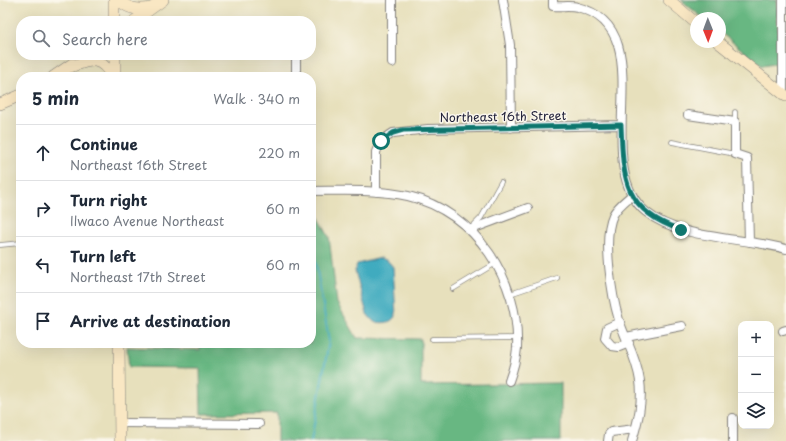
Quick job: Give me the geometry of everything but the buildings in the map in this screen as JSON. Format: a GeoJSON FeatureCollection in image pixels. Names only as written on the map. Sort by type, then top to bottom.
{"type":"FeatureCollection","features":[{"type":"Feature","properties":{"kind":"main road"},"geometry":{"type":"LineString","coordinates":[[114,0],[114,16]]}},
{"type":"Feature","properties":{"kind":"main road"},"geometry":{"type":"LineString","coordinates":[[119,0],[129,8],[152,8]]}},
{"type":"Feature","properties":{"kind":"main road"},"geometry":{"type":"LineString","coordinates":[[141,16],[163,0]]}},
{"type":"Feature","properties":{"kind":"main road"},"geometry":{"type":"LineString","coordinates":[[669,0],[690,18]]}},
{"type":"Feature","properties":{"kind":"main road"},"geometry":{"type":"LineString","coordinates":[[726,48],[784,94]]}},
{"type":"Feature","properties":{"kind":"main road"},"geometry":{"type":"LineString","coordinates":[[60,72],[78,60]]}},
{"type":"Feature","properties":{"kind":"main road"},"geometry":{"type":"LineString","coordinates":[[113,72],[114,60]]}},
{"type":"Feature","properties":{"kind":"main road"},"geometry":{"type":"LineString","coordinates":[[66,68],[89,61],[99,62],[106,67],[110,72]]}},
{"type":"Feature","properties":{"kind":"main road"},"geometry":{"type":"LineString","coordinates":[[0,104],[16,97]]}},
{"type":"Feature","properties":{"kind":"main road"},"geometry":{"type":"LineString","coordinates":[[119,348],[120,441]]}},
{"type":"Feature","properties":{"kind":"street"},"geometry":{"type":"LineString","coordinates":[[392,0],[392,63]]}},
{"type":"Feature","properties":{"kind":"street"},"geometry":{"type":"LineString","coordinates":[[503,0],[510,45],[511,128]]}},
{"type":"Feature","properties":{"kind":"street"},"geometry":{"type":"LineString","coordinates":[[783,0],[784,94]]}},
{"type":"Feature","properties":{"kind":"street"},"geometry":{"type":"LineString","coordinates":[[553,3],[577,7],[592,12],[600,17],[614,32],[618,42],[621,61],[621,125],[624,174],[632,195],[645,211],[669,226],[681,230],[786,249]]}},
{"type":"Feature","properties":{"kind":"street"},"geometry":{"type":"LineString","coordinates":[[296,60],[296,72]]}},
{"type":"Feature","properties":{"kind":"street"},"geometry":{"type":"LineString","coordinates":[[688,115],[735,122],[735,154],[748,158],[749,242]]}},
{"type":"Feature","properties":{"kind":"street","name":"Northeast 16th Street"},"geometry":{"type":"LineString","coordinates":[[376,192],[376,152],[381,141],[387,136],[403,130],[621,125]]}},
{"type":"Feature","properties":{"kind":"street"},"geometry":{"type":"LineString","coordinates":[[316,192],[376,192],[409,196],[425,201],[439,208],[469,230],[486,248],[496,263],[510,294],[517,338],[515,362],[509,381]]}},
{"type":"Feature","properties":{"kind":"street"},"geometry":{"type":"LineString","coordinates":[[632,195],[618,207],[613,214],[609,229],[610,276],[620,322],[638,371],[640,383],[640,408],[632,441]]}},
{"type":"Feature","properties":{"kind":"street"},"geometry":{"type":"LineString","coordinates":[[469,230],[528,208]]}},
{"type":"Feature","properties":{"kind":"street"},"geometry":{"type":"LineString","coordinates":[[620,322],[607,328],[605,338],[609,344],[615,347],[627,340],[682,326]]}},
{"type":"Feature","properties":{"kind":"street"},"geometry":{"type":"LineString","coordinates":[[733,418],[733,441]]}},
{"type":"Feature","properties":{"kind":"street"},"geometry":{"type":"LineString","coordinates":[[120,423],[259,424]]}},
{"type":"Feature","properties":{"kind":"street"},"geometry":{"type":"LineString","coordinates":[[608,441],[609,434],[612,432],[636,429]]}},
{"type":"Feature","properties":{"kind":"lane"},"geometry":{"type":"LineString","coordinates":[[735,112],[735,122]]}},
{"type":"Feature","properties":{"kind":"lane"},"geometry":{"type":"LineString","coordinates":[[672,142],[735,154]]}},
{"type":"Feature","properties":{"kind":"lane"},"geometry":{"type":"LineString","coordinates":[[469,230],[481,218],[501,182]]}},
{"type":"Feature","properties":{"kind":"lane"},"geometry":{"type":"LineString","coordinates":[[0,245],[16,243]]}},
{"type":"Feature","properties":{"kind":"lane"},"geometry":{"type":"LineString","coordinates":[[453,289],[496,263]]}},
{"type":"Feature","properties":{"kind":"lane"},"geometry":{"type":"LineString","coordinates":[[510,294],[557,278]]}},
{"type":"Feature","properties":{"kind":"lane"},"geometry":{"type":"LineString","coordinates":[[432,339],[517,338]]}},
{"type":"Feature","properties":{"kind":"green space"},"geometry":{"type":"Polygon","coordinates":[[[681,0],[777,0],[779,63],[762,66],[726,37],[726,12],[696,12],[681,0]]]}},
{"type":"Feature","properties":{"kind":"green space"},"geometry":{"type":"Polygon","coordinates":[[[316,212],[329,237],[337,303],[357,338],[421,339],[421,385],[561,383],[561,441],[277,441],[277,413],[201,414],[200,368],[129,367],[127,348],[200,350],[200,348],[316,348],[316,212]]]}},
{"type":"Feature","properties":{"kind":"water"},"geometry":{"type":"Polygon","coordinates":[[[381,258],[388,261],[393,267],[396,315],[392,320],[384,323],[374,322],[367,314],[355,271],[357,264],[381,258]]]}},
{"type":"Feature","properties":{"kind":"waterway"},"geometry":{"type":"LineString","coordinates":[[311,441],[329,341],[316,264]]}},
{"type":"Feature","properties":{"kind":"route"},"geometry":{"type":"LineString","coordinates":[[381,141],[387,136],[403,130],[621,125],[624,174],[632,195],[645,211],[657,220],[681,230]]}}]}
